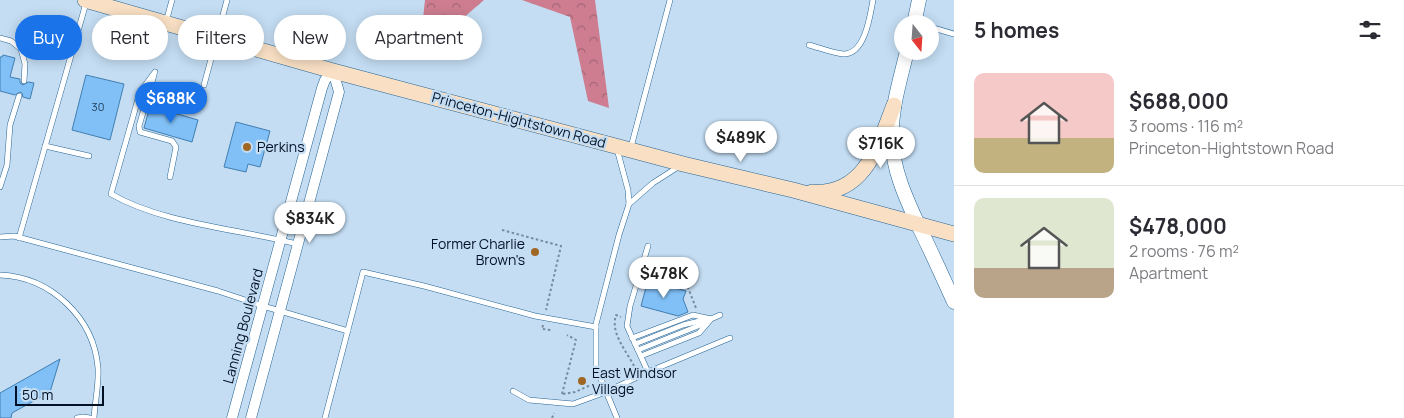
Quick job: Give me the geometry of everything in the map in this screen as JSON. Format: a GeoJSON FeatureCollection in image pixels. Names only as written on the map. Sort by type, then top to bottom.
{"type":"FeatureCollection","features":[{"type":"Feature","properties":{"kind":"main road","name":"Princeton-Hightstown Road"},"geometry":{"type":"LineString","coordinates":[[86,0],[141,15]]}},
{"type":"Feature","properties":{"kind":"main road","name":"Princeton-Hightstown Road"},"geometry":{"type":"LineString","coordinates":[[264,50],[623,148],[792,190],[954,234]]}},
{"type":"Feature","properties":{"kind":"main road"},"geometry":{"type":"LineString","coordinates":[[792,190],[818,192],[832,190],[856,178],[874,157],[894,105]]}},
{"type":"Feature","properties":{"kind":"street"},"geometry":{"type":"LineString","coordinates":[[917,15],[920,0]]}},
{"type":"Feature","properties":{"kind":"street"},"geometry":{"type":"LineString","coordinates":[[905,60],[894,105],[892,141],[894,161],[899,181],[954,302]]}},
{"type":"Feature","properties":{"kind":"street"},"geometry":{"type":"LineString","coordinates":[[251,418],[339,92],[333,70]]}},
{"type":"Feature","properties":{"kind":"street","name":"Lanning Boulevard"},"geometry":{"type":"LineString","coordinates":[[232,418],[322,88],[325,80],[333,70]]}},
{"type":"Feature","properties":{"kind":"lane"},"geometry":{"type":"LineString","coordinates":[[19,238],[86,0]]}},
{"type":"Feature","properties":{"kind":"lane"},"geometry":{"type":"LineString","coordinates":[[168,15],[172,0]]}},
{"type":"Feature","properties":{"kind":"lane"},"geometry":{"type":"LineString","coordinates":[[222,15],[227,0]]}},
{"type":"Feature","properties":{"kind":"lane"},"geometry":{"type":"LineString","coordinates":[[617,418],[596,367],[596,327],[618,235],[629,204],[623,148],[670,0]]}},
{"type":"Feature","properties":{"kind":"lane"},"geometry":{"type":"LineString","coordinates":[[809,45],[845,54],[855,50],[863,40],[873,0]]}},
{"type":"Feature","properties":{"kind":"lane"},"geometry":{"type":"LineString","coordinates":[[939,30],[954,34]]}},
{"type":"Feature","properties":{"kind":"lane"},"geometry":{"type":"LineString","coordinates":[[0,38],[11,41],[21,48],[25,64],[24,80]]}},
{"type":"Feature","properties":{"kind":"lane"},"geometry":{"type":"LineString","coordinates":[[204,85],[210,60]]}},
{"type":"Feature","properties":{"kind":"lane"},"geometry":{"type":"LineString","coordinates":[[170,177],[176,147],[172,141],[140,132],[139,126],[155,72],[140,92],[111,194],[130,205],[184,220],[297,244]]}},
{"type":"Feature","properties":{"kind":"lane"},"geometry":{"type":"LineString","coordinates":[[0,187],[7,165],[10,125],[19,96]]}},
{"type":"Feature","properties":{"kind":"lane"},"geometry":{"type":"LineString","coordinates":[[44,146],[89,156]]}},
{"type":"Feature","properties":{"kind":"lane"},"geometry":{"type":"LineString","coordinates":[[629,204],[653,183],[683,164]]}},
{"type":"Feature","properties":{"kind":"lane"},"geometry":{"type":"LineString","coordinates":[[0,237],[14,236],[218,291],[348,331]]}},
{"type":"Feature","properties":{"kind":"lane"},"geometry":{"type":"LineString","coordinates":[[648,246],[626,326],[648,372]]}},
{"type":"Feature","properties":{"kind":"lane"},"geometry":{"type":"LineString","coordinates":[[325,418],[363,272],[545,317],[596,327]]}},
{"type":"Feature","properties":{"kind":"lane"},"geometry":{"type":"LineString","coordinates":[[0,276],[26,279],[42,286],[70,306],[82,320],[96,353],[98,368],[94,418]]}},
{"type":"Feature","properties":{"kind":"lane"},"geometry":{"type":"LineString","coordinates":[[632,338],[693,315],[711,319]]}},
{"type":"Feature","properties":{"kind":"lane"},"geometry":{"type":"LineString","coordinates":[[638,350],[720,315]]}},
{"type":"Feature","properties":{"kind":"lane"},"geometry":{"type":"LineString","coordinates":[[635,344],[689,323],[711,319]]}},
{"type":"Feature","properties":{"kind":"lane"},"geometry":{"type":"LineString","coordinates":[[641,356],[699,333],[711,319]]}},
{"type":"Feature","properties":{"kind":"lane"},"geometry":{"type":"LineString","coordinates":[[513,391],[529,400],[574,404],[730,338]]}},
{"type":"Feature","properties":{"kind":"lane"},"geometry":{"type":"LineString","coordinates":[[77,418],[90,418]]}},
{"type":"Feature","properties":{"kind":"path"},"geometry":{"type":"LineString","coordinates":[[502,230],[561,246],[542,329],[550,330]]}},
{"type":"Feature","properties":{"kind":"path"},"geometry":{"type":"LineString","coordinates":[[557,395],[563,394],[576,340],[568,335]]}},
{"type":"Feature","properties":{"kind":"path"},"geometry":{"type":"LineString","coordinates":[[552,418],[554,413]]}},
{"type":"Feature","properties":{"kind":"green space"},"geometry":{"type":"Polygon","coordinates":[[[425,0],[484,0],[467,15],[423,15],[425,0]]]}},
{"type":"Feature","properties":{"kind":"green space"},"geometry":{"type":"Polygon","coordinates":[[[522,0],[595,0],[609,108],[588,101],[570,17],[522,0]]]}},
{"type":"Feature","properties":{"kind":"building"},"geometry":{"type":"Polygon","coordinates":[[[3,55],[15,58],[10,77],[20,79],[20,83],[23,85],[28,82],[34,83],[30,99],[23,97],[20,92],[15,95],[0,91],[0,57],[3,55]]]}},
{"type":"Feature","properties":{"kind":"building"},"geometry":{"type":"Polygon","coordinates":[[[86,75],[124,84],[110,140],[72,130],[86,75]]]}},
{"type":"Feature","properties":{"kind":"building"},"geometry":{"type":"Polygon","coordinates":[[[150,106],[198,120],[192,142],[144,128],[150,106]]]}},
{"type":"Feature","properties":{"kind":"building","name":"Perkins"},"geometry":{"type":"Polygon","coordinates":[[[236,122],[270,131],[260,167],[248,164],[246,172],[224,167],[236,122]]]}},
{"type":"Feature","properties":{"kind":"building"},"geometry":{"type":"Polygon","coordinates":[[[648,280],[686,291],[683,299],[688,312],[678,316],[641,306],[648,280]]]}},
{"type":"Feature","properties":{"kind":"building"},"geometry":{"type":"Polygon","coordinates":[[[60,359],[50,392],[12,413],[11,418],[0,418],[0,393],[60,359]]]}},
{"type":"Feature","properties":{"kind":"place","name":"Perkins"},"geometry":{"type":"Point","coordinates":[247,147]}},
{"type":"Feature","properties":{"kind":"place","name":"Former Charlie Brown's"},"geometry":{"type":"Point","coordinates":[535,252]}},
{"type":"Feature","properties":{"kind":"place","name":"East Windsor Village"},"geometry":{"type":"Point","coordinates":[582,381]}}]}
